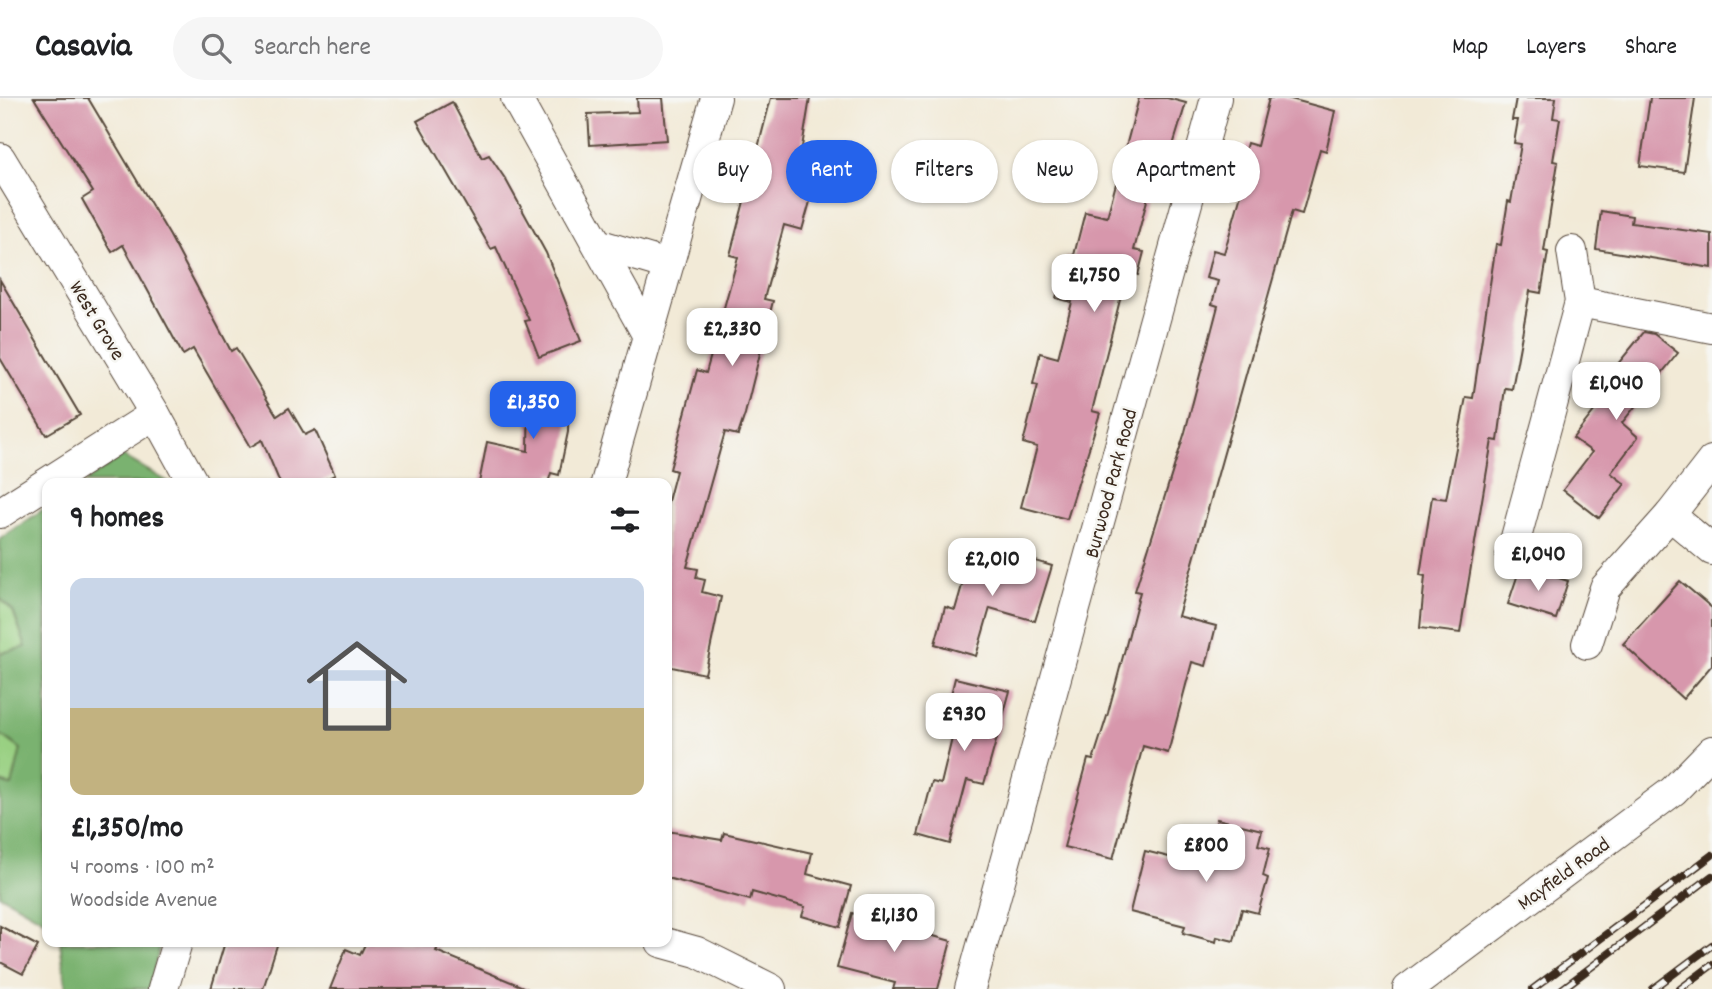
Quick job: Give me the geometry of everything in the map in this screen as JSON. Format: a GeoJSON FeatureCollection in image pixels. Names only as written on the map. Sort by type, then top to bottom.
{"type":"FeatureCollection","features":[{"type":"Feature","properties":{"kind":"street"},"geometry":{"type":"LineString","coordinates":[[516,98],[601,245],[648,336]]}},
{"type":"Feature","properties":{"kind":"street"},"geometry":{"type":"LineString","coordinates":[[607,478],[716,98]]}},
{"type":"Feature","properties":{"kind":"street","name":"Burwood Park Road"},"geometry":{"type":"LineString","coordinates":[[970,989],[1216,98]]}},
{"type":"Feature","properties":{"kind":"street","name":"West Grove"},"geometry":{"type":"LineString","coordinates":[[0,158],[155,414],[190,478]]}},
{"type":"Feature","properties":{"kind":"street"},"geometry":{"type":"LineString","coordinates":[[601,245],[668,265]]}},
{"type":"Feature","properties":{"kind":"street"},"geometry":{"type":"LineString","coordinates":[[1511,556],[1580,302],[1572,251]]}},
{"type":"Feature","properties":{"kind":"street"},"geometry":{"type":"LineString","coordinates":[[1580,302],[1712,328]]}},
{"type":"Feature","properties":{"kind":"street"},"geometry":{"type":"LineString","coordinates":[[55,478],[155,414]]}},
{"type":"Feature","properties":{"kind":"street"},"geometry":{"type":"LineString","coordinates":[[1587,644],[1605,589],[1670,515],[1712,461]]}},
{"type":"Feature","properties":{"kind":"street"},"geometry":{"type":"LineString","coordinates":[[0,513],[42,486]]}},
{"type":"Feature","properties":{"kind":"street"},"geometry":{"type":"LineString","coordinates":[[1670,515],[1712,550]]}},
{"type":"Feature","properties":{"kind":"street","name":"Mayfield Road"},"geometry":{"type":"LineString","coordinates":[[1408,989],[1673,790],[1712,751]]}},
{"type":"Feature","properties":{"kind":"street"},"geometry":{"type":"LineString","coordinates":[[672,945],[697,952],[771,989]]}},
{"type":"Feature","properties":{"kind":"street"},"geometry":{"type":"LineString","coordinates":[[163,989],[176,947]]}},
{"type":"Feature","properties":{"kind":"green space"},"geometry":{"type":"Polygon","coordinates":[[[123,456],[161,478],[90,478],[123,456]]]}},
{"type":"Feature","properties":{"kind":"green space"},"geometry":{"type":"Polygon","coordinates":[[[42,510],[42,919],[0,895],[0,782],[12,786],[21,749],[0,734],[0,653],[26,647],[13,611],[0,598],[0,539],[42,510]]]}},
{"type":"Feature","properties":{"kind":"green space"},"geometry":{"type":"Polygon","coordinates":[[[0,598],[13,611],[27,648],[0,653],[0,598]]]}},
{"type":"Feature","properties":{"kind":"green space"},"geometry":{"type":"Polygon","coordinates":[[[0,734],[21,749],[12,786],[0,782],[0,734]]]}},
{"type":"Feature","properties":{"kind":"green space"},"geometry":{"type":"Polygon","coordinates":[[[61,947],[160,947],[149,989],[66,989],[61,947]]]}},
{"type":"Feature","properties":{"kind":"building"},"geometry":{"type":"Polygon","coordinates":[[[34,98],[88,98],[170,236],[231,351],[236,348],[277,416],[289,408],[305,435],[315,430],[335,475],[328,478],[278,478],[262,440],[250,447],[193,349],[183,355],[123,245],[112,252],[82,199],[93,192],[34,98]]]}},
{"type":"Feature","properties":{"kind":"building"},"geometry":{"type":"Polygon","coordinates":[[[637,98],[663,98],[667,140],[590,145],[588,114],[638,112],[637,98]]]}},
{"type":"Feature","properties":{"kind":"building"},"geometry":{"type":"Polygon","coordinates":[[[771,98],[810,98],[803,140],[786,140],[786,203],[810,203],[802,230],[784,225],[764,299],[773,301],[745,414],[738,435],[725,432],[687,567],[698,569],[696,578],[705,580],[702,592],[721,597],[705,674],[672,667],[672,486],[676,471],[670,469],[697,370],[706,373],[738,257],[730,255],[744,203],[772,203],[772,140],[760,140],[771,98]]]}},
{"type":"Feature","properties":{"kind":"building"},"geometry":{"type":"Polygon","coordinates":[[[1139,98],[1167,98],[1186,103],[1175,140],[1128,140],[1139,98]]]}},
{"type":"Feature","properties":{"kind":"building"},"geometry":{"type":"Polygon","coordinates":[[[1269,98],[1287,98],[1335,111],[1326,151],[1320,149],[1302,214],[1292,211],[1178,616],[1216,626],[1206,666],[1192,662],[1168,753],[1143,746],[1113,859],[1064,847],[1088,759],[1093,760],[1108,713],[1140,592],[1135,591],[1185,432],[1218,306],[1212,304],[1218,281],[1206,278],[1213,250],[1224,253],[1238,203],[1260,203],[1258,140],[1269,98]]]}},
{"type":"Feature","properties":{"kind":"building"},"geometry":{"type":"Polygon","coordinates":[[[1516,98],[1556,98],[1553,118],[1560,119],[1553,161],[1558,162],[1544,251],[1548,252],[1541,293],[1530,291],[1512,389],[1505,388],[1498,441],[1492,440],[1460,633],[1420,628],[1425,576],[1420,575],[1432,497],[1446,499],[1466,397],[1473,398],[1496,244],[1501,245],[1508,201],[1511,202],[1521,144],[1514,143],[1518,120],[1512,120],[1516,98]]]}},
{"type":"Feature","properties":{"kind":"building"},"geometry":{"type":"Polygon","coordinates":[[[1650,98],[1695,98],[1684,172],[1640,166],[1650,98]]]}},
{"type":"Feature","properties":{"kind":"building"},"geometry":{"type":"Polygon","coordinates":[[[452,102],[482,158],[489,155],[506,180],[546,253],[581,341],[539,357],[525,321],[529,320],[496,247],[491,249],[417,121],[452,102]]]}},
{"type":"Feature","properties":{"kind":"building"},"geometry":{"type":"Polygon","coordinates":[[[1112,198],[1112,203],[1146,203],[1134,250],[1144,252],[1138,275],[1127,272],[1092,411],[1100,413],[1067,519],[1021,507],[1037,447],[1023,443],[1038,385],[1033,384],[1040,353],[1058,358],[1072,302],[1056,298],[1067,257],[1073,259],[1085,212],[1107,217],[1112,198]]]}},
{"type":"Feature","properties":{"kind":"building"},"geometry":{"type":"Polygon","coordinates":[[[1601,211],[1632,216],[1631,223],[1712,234],[1712,268],[1596,249],[1601,211]]]}},
{"type":"Feature","properties":{"kind":"building"},"geometry":{"type":"Polygon","coordinates":[[[0,280],[80,415],[46,435],[0,358],[0,280]]]}},
{"type":"Feature","properties":{"kind":"building"},"geometry":{"type":"Polygon","coordinates":[[[1644,332],[1654,334],[1678,353],[1622,423],[1638,437],[1611,473],[1625,484],[1599,518],[1563,490],[1592,452],[1573,438],[1602,401],[1593,394],[1644,332]]]}},
{"type":"Feature","properties":{"kind":"building"},"geometry":{"type":"Polygon","coordinates":[[[529,384],[569,385],[568,432],[559,475],[551,473],[550,478],[480,478],[487,442],[528,451],[529,384]]]}},
{"type":"Feature","properties":{"kind":"building"},"geometry":{"type":"Polygon","coordinates":[[[1006,552],[1052,566],[1035,621],[990,608],[976,656],[935,644],[945,607],[955,610],[971,554],[1003,563],[1006,552]]]}},
{"type":"Feature","properties":{"kind":"building"},"geometry":{"type":"Polygon","coordinates":[[[1524,567],[1568,581],[1556,619],[1508,604],[1519,571],[1524,567]]]}},
{"type":"Feature","properties":{"kind":"building"},"geometry":{"type":"Polygon","coordinates":[[[1680,581],[1712,608],[1712,665],[1683,699],[1623,644],[1680,581]]]}},
{"type":"Feature","properties":{"kind":"building"},"geometry":{"type":"Polygon","coordinates":[[[955,678],[1010,691],[984,784],[967,780],[950,844],[918,835],[932,782],[941,784],[955,726],[944,723],[955,678]]]}},
{"type":"Feature","properties":{"kind":"building"},"geometry":{"type":"Polygon","coordinates":[[[1217,819],[1262,830],[1258,845],[1270,848],[1263,876],[1268,878],[1258,913],[1242,909],[1234,941],[1217,937],[1216,942],[1183,933],[1185,926],[1130,912],[1145,851],[1201,865],[1205,850],[1209,851],[1217,819]]]}},
{"type":"Feature","properties":{"kind":"building"},"geometry":{"type":"Polygon","coordinates":[[[672,832],[722,840],[724,833],[812,853],[807,874],[851,886],[840,927],[802,916],[805,907],[752,892],[750,900],[672,879],[672,832]]]}},
{"type":"Feature","properties":{"kind":"building"},"geometry":{"type":"Polygon","coordinates":[[[852,913],[951,941],[938,989],[893,989],[895,983],[837,968],[852,913]]]}},
{"type":"Feature","properties":{"kind":"building"},"geometry":{"type":"Polygon","coordinates":[[[0,926],[38,946],[23,974],[0,962],[0,926]]]}},
{"type":"Feature","properties":{"kind":"building"},"geometry":{"type":"Polygon","coordinates":[[[224,947],[276,947],[263,989],[211,989],[224,947]]]}},
{"type":"Feature","properties":{"kind":"building"},"geometry":{"type":"Polygon","coordinates":[[[364,947],[438,947],[436,951],[528,989],[330,989],[346,949],[360,955],[364,947]]]}},
{"type":"Feature","properties":{"kind":"railway"},"geometry":{"type":"LineString","coordinates":[[1533,989],[1712,855]]}},
{"type":"Feature","properties":{"kind":"railway"},"geometry":{"type":"LineString","coordinates":[[1562,989],[1712,876]]}},
{"type":"Feature","properties":{"kind":"railway"},"geometry":{"type":"LineString","coordinates":[[1653,989],[1712,945]]}},
{"type":"Feature","properties":{"kind":"railway"},"geometry":{"type":"LineString","coordinates":[[1680,989],[1712,965]]}}]}
